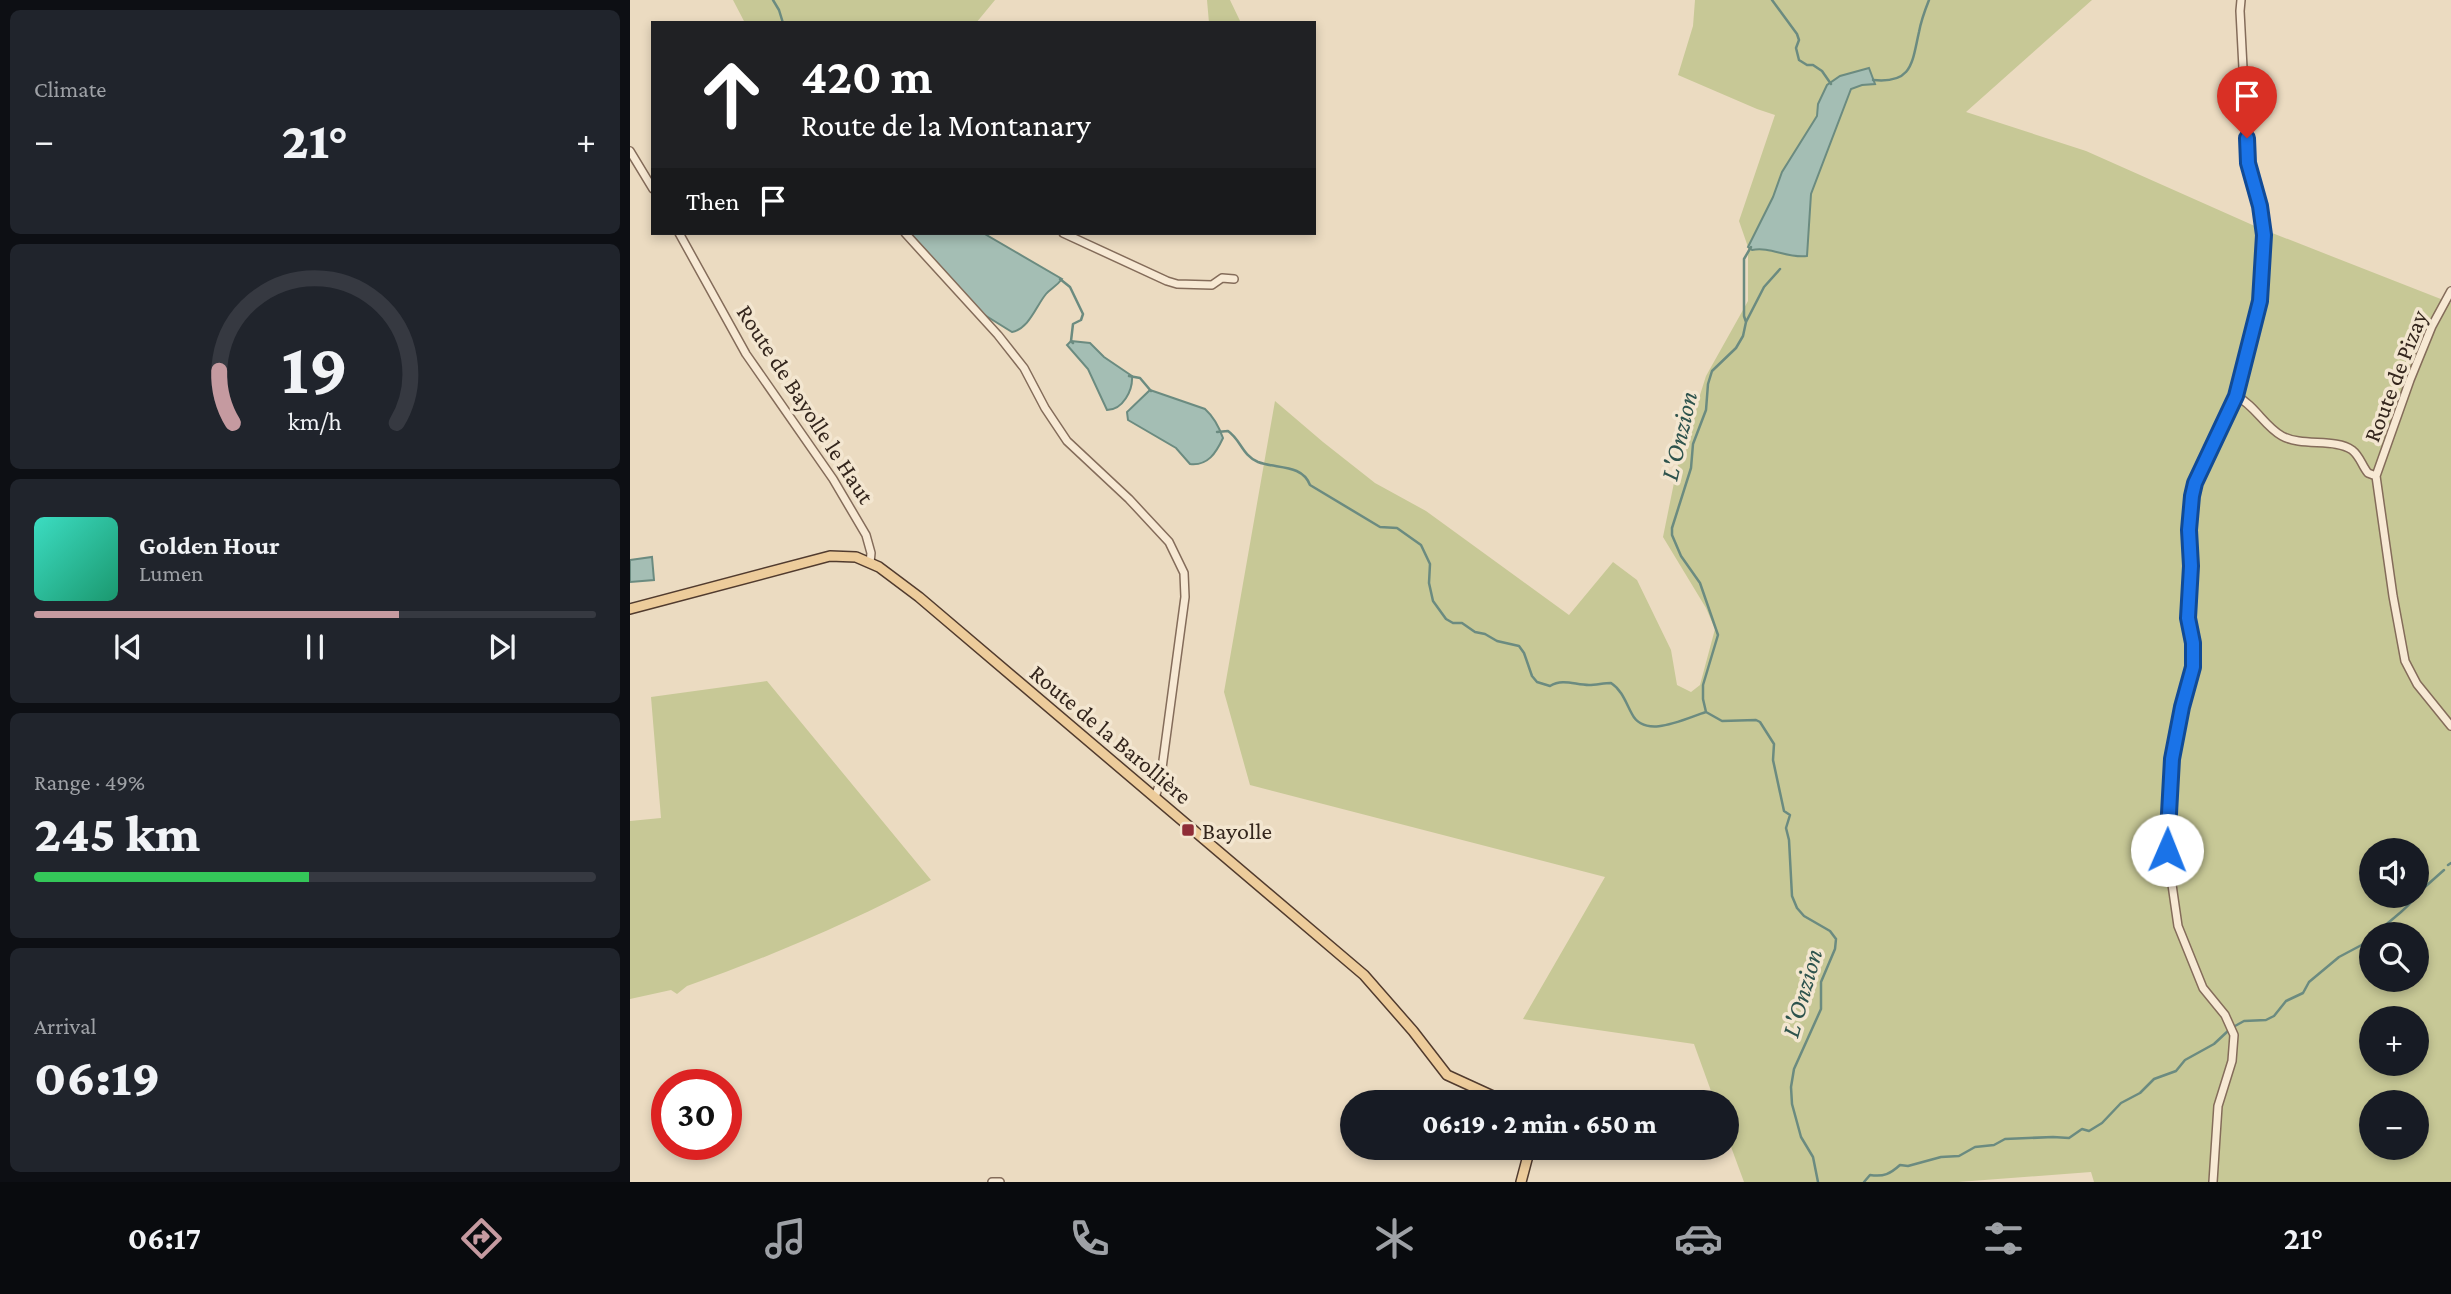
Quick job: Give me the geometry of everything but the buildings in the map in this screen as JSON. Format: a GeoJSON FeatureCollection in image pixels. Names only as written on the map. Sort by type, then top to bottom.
{"type":"FeatureCollection","features":[{"type":"Feature","properties":{"kind":"main road","name":"Route de la Barollière"},"geometry":{"type":"LineString","coordinates":[[630,609],[830,556],[856,557],[879,567],[919,597],[1364,975],[1447,1075],[1480,1090]]}},
{"type":"Feature","properties":{"kind":"main road"},"geometry":{"type":"LineString","coordinates":[[1521,1182],[1527,1160]]}},
{"type":"Feature","properties":{"kind":"street"},"geometry":{"type":"LineString","coordinates":[[2213,1182],[2218,1106],[2232,1061],[2234,1035],[2225,1015],[2203,988],[2178,926],[2169,876],[2167,829],[2172,759],[2193,667],[2193,643],[2188,618],[2192,496],[2195,483],[2236,396],[2260,301],[2264,235],[2260,206],[2248,163],[2239,11],[2241,0]]}},
{"type":"Feature","properties":{"kind":"street"},"geometry":{"type":"LineString","coordinates":[[630,151],[651,186]]}},
{"type":"Feature","properties":{"kind":"street","name":"Route de Bayolle le Haut"},"geometry":{"type":"LineString","coordinates":[[680,235],[746,354],[833,479],[866,535],[871,552],[870,563]]}},
{"type":"Feature","properties":{"kind":"street"},"geometry":{"type":"LineString","coordinates":[[907,235],[998,335],[1024,368],[1067,441],[1170,541],[1184,573],[1185,597],[1160,783],[1155,797]]}},
{"type":"Feature","properties":{"kind":"street"},"geometry":{"type":"LineString","coordinates":[[1067,235],[1177,284],[1212,285],[1222,278],[1234,279]]}},
{"type":"Feature","properties":{"kind":"street","name":"Route de Pizay"},"geometry":{"type":"LineString","coordinates":[[2376,476],[2410,380],[2432,326],[2451,291]]}},
{"type":"Feature","properties":{"kind":"street"},"geometry":{"type":"LineString","coordinates":[[2236,396],[2249,403],[2278,434],[2293,440],[2349,449],[2368,473],[2376,476],[2405,661],[2417,684],[2451,726]]}},
{"type":"Feature","properties":{"kind":"street"},"geometry":{"type":"LineString","coordinates":[[992,1182],[1000,1182]]}},
{"type":"Feature","properties":{"kind":"green space"},"geometry":{"type":"Polygon","coordinates":[[[733,0],[995,0],[978,21],[744,21],[733,0]]]}},
{"type":"Feature","properties":{"kind":"green space"},"geometry":{"type":"Polygon","coordinates":[[[1207,0],[1230,0],[1240,21],[1209,21],[1207,0]]]}},
{"type":"Feature","properties":{"kind":"green space"},"geometry":{"type":"Polygon","coordinates":[[[1695,0],[2092,0],[1966,112],[2086,151],[2257,227],[2451,303],[2451,1182],[2094,1182],[2091,1172],[1958,1182],[1744,1182],[1736,1160],[1739,1160],[1739,1090],[1711,1090],[1694,1044],[1523,1019],[1605,877],[1250,785],[1224,692],[1275,401],[1375,483],[1426,511],[1569,615],[1613,562],[1637,580],[1671,650],[1677,685],[1691,692],[1700,685],[1715,629],[1706,608],[1663,537],[1677,468],[1706,376],[1748,301],[1748,247],[1739,221],[1775,115],[1678,75],[1693,26],[1695,0]]]}},
{"type":"Feature","properties":{"kind":"green space"},"geometry":{"type":"Polygon","coordinates":[[[767,681],[931,880],[841,924],[780,951],[687,986],[677,994],[671,990],[630,999],[630,821],[661,818],[651,697],[767,681]]]}},
{"type":"Feature","properties":{"kind":"shaded area"},"geometry":{"type":"Polygon","coordinates":[[[1869,68],[1875,84],[1851,89],[1811,194],[1807,256],[1752,250],[1748,247],[1773,197],[1782,172],[1817,116],[1818,104],[1827,85],[1840,76],[1869,68]]]}},
{"type":"Feature","properties":{"kind":"shaded area"},"geometry":{"type":"Polygon","coordinates":[[[912,235],[986,235],[1062,279],[1046,294],[1028,322],[1018,330],[1012,332],[983,314],[912,235]]]}},
{"type":"Feature","properties":{"kind":"shaded area"},"geometry":{"type":"Polygon","coordinates":[[[1071,341],[1090,343],[1104,357],[1132,376],[1129,393],[1118,407],[1107,410],[1088,369],[1067,345],[1071,341]]]}},
{"type":"Feature","properties":{"kind":"shaded area"},"geometry":{"type":"Polygon","coordinates":[[[1150,390],[1208,412],[1223,438],[1207,461],[1190,464],[1176,448],[1128,420],[1127,412],[1150,390]]]}},
{"type":"Feature","properties":{"kind":"shaded area"},"geometry":{"type":"Polygon","coordinates":[[[652,557],[654,580],[630,582],[630,560],[652,557]]]}},
{"type":"Feature","properties":{"kind":"waterway"},"geometry":{"type":"LineString","coordinates":[[773,0],[782,21]]}},
{"type":"Feature","properties":{"kind":"waterway"},"geometry":{"type":"LineString","coordinates":[[1772,0],[1797,34],[1799,60],[1822,71],[1831,84]]}},
{"type":"Feature","properties":{"kind":"waterway","name":"L'Onzion"},"geometry":{"type":"LineString","coordinates":[[1873,80],[1896,78],[1908,69],[1929,0]]}},
{"type":"Feature","properties":{"kind":"waterway","name":"L'Onzion"},"geometry":{"type":"LineString","coordinates":[[1746,322],[1744,259],[1751,247]]}},
{"type":"Feature","properties":{"kind":"waterway","name":"L'Onzion"},"geometry":{"type":"LineString","coordinates":[[1780,269],[1764,287],[1736,348],[1712,371],[1706,410],[1693,444],[1691,468],[1672,535],[1681,556],[1700,583],[1718,635],[1703,685],[1706,712],[1722,721],[1756,720],[1774,744],[1773,760],[1784,811],[1790,815],[1786,828],[1792,896],[1804,916],[1830,931],[1836,939],[1835,949],[1821,982],[1821,1009],[1794,1069],[1791,1087],[1792,1104],[1801,1137],[1813,1157],[1818,1182]]}},
{"type":"Feature","properties":{"kind":"waterway"},"geometry":{"type":"LineString","coordinates":[[1060,279],[1070,287],[1083,314],[1081,320],[1073,324],[1073,343]]}},
{"type":"Feature","properties":{"kind":"waterway"},"geometry":{"type":"LineString","coordinates":[[1129,376],[1140,378],[1151,391]]}},
{"type":"Feature","properties":{"kind":"waterway"},"geometry":{"type":"LineString","coordinates":[[1217,432],[1228,431],[1248,455],[1258,462],[1295,470],[1306,478],[1310,485],[1380,527],[1397,528],[1421,545],[1430,564],[1429,583],[1433,601],[1446,619],[1453,623],[1462,623],[1497,641],[1519,646],[1537,682],[1550,686],[1564,682],[1589,685],[1611,683],[1621,693],[1638,722],[1646,725],[1666,725],[1706,712]]}},
{"type":"Feature","properties":{"kind":"waterway"},"geometry":{"type":"LineString","coordinates":[[2429,883],[2444,870]]}},
{"type":"Feature","properties":{"kind":"waterway"},"geometry":{"type":"LineString","coordinates":[[2390,922],[2406,908]]}},
{"type":"Feature","properties":{"kind":"waterway"},"geometry":{"type":"LineString","coordinates":[[2235,1026],[2244,1021],[2266,1020],[2274,1016],[2286,1001],[2303,993],[2309,982],[2339,957],[2359,946]]}},
{"type":"Feature","properties":{"kind":"waterway"},"geometry":{"type":"LineString","coordinates":[[1864,1182],[1870,1175],[1886,1174],[1900,1165],[1908,1166],[1941,1157],[1959,1156],[1975,1147],[1994,1145],[2005,1139],[2069,1138],[2082,1129],[2089,1131],[2102,1123],[2121,1103],[2140,1093],[2154,1079],[2176,1071],[2185,1060],[2214,1044],[2229,1030]]}},
{"type":"Feature","properties":{"kind":"place","name":"Bayolle"},"geometry":{"type":"Point","coordinates":[1188,830]}},
{"type":"Feature","properties":{"kind":"route"},"geometry":{"type":"LineString","coordinates":[[2167,850],[2172,759],[2193,667],[2193,643],[2188,618],[2192,496],[2195,483],[2236,396],[2260,301],[2264,235],[2260,206],[2248,163],[2247,138]]}}]}
